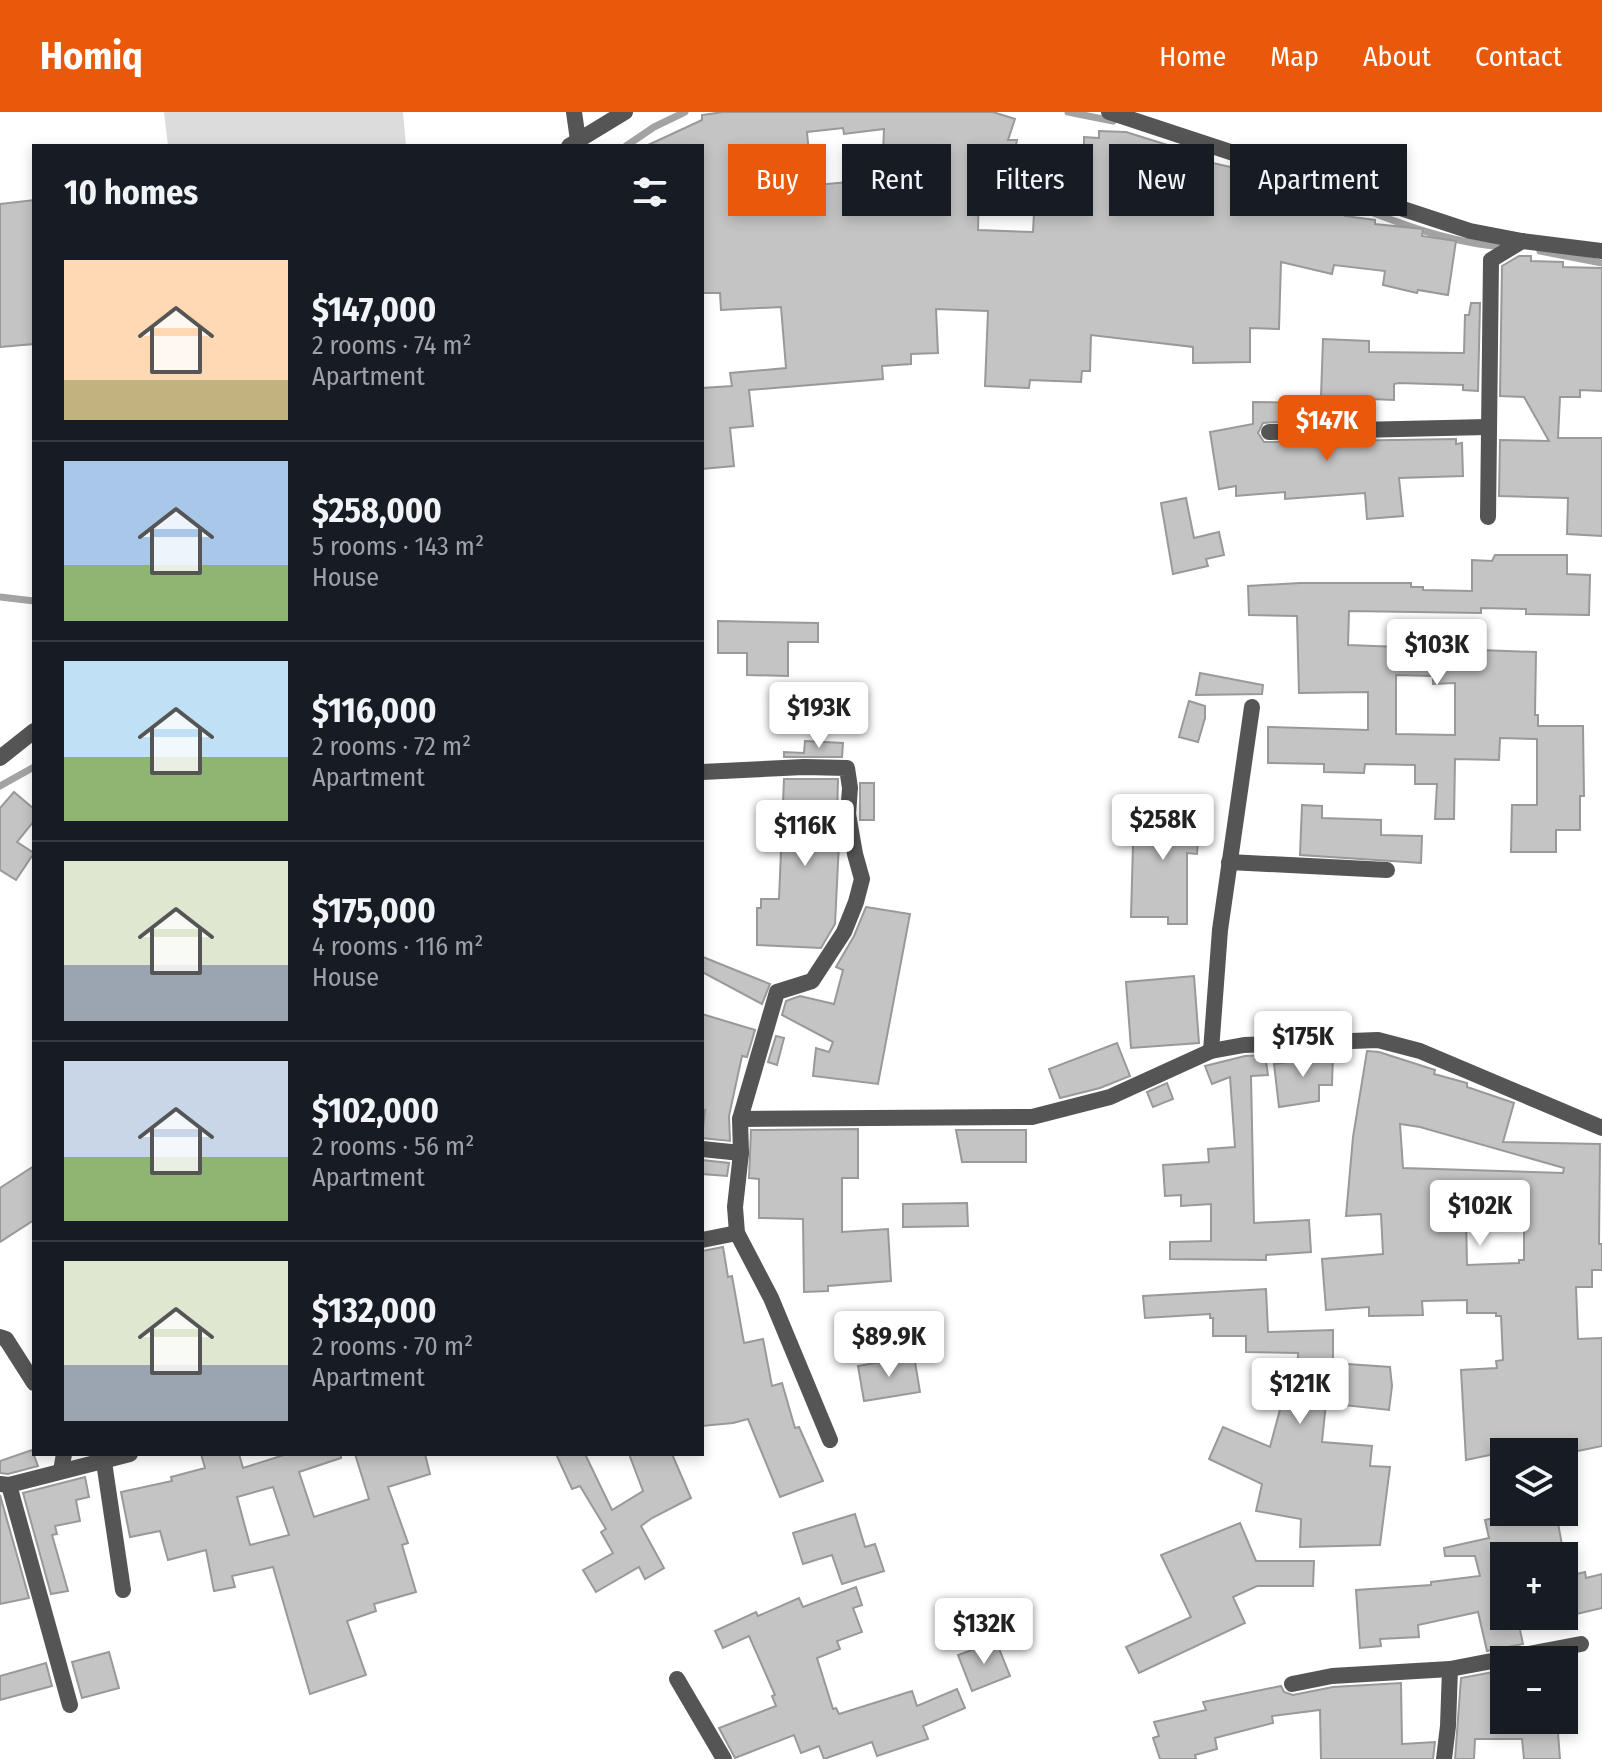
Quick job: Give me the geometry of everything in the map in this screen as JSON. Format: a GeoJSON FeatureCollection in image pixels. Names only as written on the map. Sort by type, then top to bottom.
{"type":"FeatureCollection","features":[{"type":"Feature","properties":{"kind":"street"},"geometry":{"type":"LineString","coordinates":[[574,112],[574,143]]}},
{"type":"Feature","properties":{"kind":"street"},"geometry":{"type":"LineString","coordinates":[[574,143],[625,112]]}},
{"type":"Feature","properties":{"kind":"street"},"geometry":{"type":"LineString","coordinates":[[1109,112],[1470,231],[1602,251]]}},
{"type":"Feature","properties":{"kind":"street"},"geometry":{"type":"LineString","coordinates":[[1488,517],[1491,260],[1522,241]]}},
{"type":"Feature","properties":{"kind":"street"},"geometry":{"type":"LineString","coordinates":[[1269,432],[1487,427]]}},
{"type":"Feature","properties":{"kind":"street"},"geometry":{"type":"LineString","coordinates":[[1211,1051],[1220,930],[1252,707]]}},
{"type":"Feature","properties":{"kind":"street"},"geometry":{"type":"LineString","coordinates":[[0,758],[32,734]]}},
{"type":"Feature","properties":{"kind":"street"},"geometry":{"type":"LineString","coordinates":[[704,772],[847,768],[850,788],[848,814],[862,879],[844,932],[825,964],[812,981],[777,992],[740,1119],[741,1153],[735,1207],[737,1233],[771,1298],[830,1440]]}},
{"type":"Feature","properties":{"kind":"street"},"geometry":{"type":"LineString","coordinates":[[1229,862],[1387,870]]}},
{"type":"Feature","properties":{"kind":"street"},"geometry":{"type":"LineString","coordinates":[[740,1119],[1032,1117],[1110,1097],[1211,1051],[1244,1045],[1378,1040],[1420,1051],[1602,1128]]}},
{"type":"Feature","properties":{"kind":"street"},"geometry":{"type":"LineString","coordinates":[[704,1149],[741,1153]]}},
{"type":"Feature","properties":{"kind":"street"},"geometry":{"type":"LineString","coordinates":[[704,1240],[737,1233]]}},
{"type":"Feature","properties":{"kind":"street"},"geometry":{"type":"LineString","coordinates":[[0,1337],[6,1339],[32,1380]]}},
{"type":"Feature","properties":{"kind":"street"},"geometry":{"type":"LineString","coordinates":[[70,1705],[5,1485],[63,1462],[104,1462],[124,1456]]}},
{"type":"Feature","properties":{"kind":"street"},"geometry":{"type":"LineString","coordinates":[[104,1462],[123,1590]]}},
{"type":"Feature","properties":{"kind":"street"},"geometry":{"type":"LineString","coordinates":[[1292,1684],[1332,1676],[1375,1676],[1450,1669],[1581,1644]]}},
{"type":"Feature","properties":{"kind":"street"},"geometry":{"type":"LineString","coordinates":[[1444,1759],[1450,1669]]}},
{"type":"Feature","properties":{"kind":"street"},"geometry":{"type":"LineString","coordinates":[[677,1679],[724,1759]]}},
{"type":"Feature","properties":{"kind":"shaded area"},"geometry":{"type":"Polygon","coordinates":[[[164,112],[403,112],[406,144],[168,144],[164,112]]]}},
{"type":"Feature","properties":{"kind":"building"},"geometry":{"type":"Polygon","coordinates":[[[723,112],[993,112],[1015,119],[1008,140],[1017,140],[1016,144],[967,144],[967,216],[978,216],[978,230],[1033,232],[1034,216],[1093,216],[1093,144],[1084,144],[1084,137],[1099,138],[1099,131],[1126,132],[1164,144],[1109,144],[1109,216],[1214,216],[1214,163],[1230,167],[1230,216],[1345,216],[1375,220],[1375,224],[1423,229],[1422,236],[1456,241],[1448,295],[1418,290],[1417,293],[1383,285],[1385,271],[1334,265],[1332,274],[1281,262],[1279,329],[1250,328],[1250,362],[1193,363],[1193,347],[1091,335],[1090,371],[1082,371],[1081,382],[1030,380],[1029,388],[985,386],[988,311],[936,309],[938,353],[911,354],[911,364],[882,366],[883,379],[749,390],[753,426],[730,428],[734,466],[704,469],[704,388],[732,386],[730,373],[786,368],[781,307],[721,310],[720,293],[704,293],[704,144],[650,144],[702,120],[702,115],[723,112]],[[843,128],[807,132],[808,144],[728,144],[728,216],[826,216],[826,184],[842,183],[842,216],[951,216],[951,144],[883,144],[884,129],[844,134],[843,128]]]}},
{"type":"Feature","properties":{"kind":"building"},"geometry":{"type":"Polygon","coordinates":[[[32,200],[32,344],[0,347],[0,204],[32,200]]]}},
{"type":"Feature","properties":{"kind":"building"},"geometry":{"type":"Polygon","coordinates":[[[1519,256],[1531,256],[1531,261],[1563,262],[1563,267],[1602,268],[1602,391],[1580,390],[1580,397],[1560,397],[1558,438],[1602,438],[1602,536],[1567,534],[1568,498],[1499,496],[1500,440],[1549,441],[1524,397],[1500,396],[1502,266],[1519,256]]]}},
{"type":"Feature","properties":{"kind":"building"},"geometry":{"type":"Polygon","coordinates":[[[1471,303],[1480,303],[1478,391],[1463,390],[1463,385],[1399,383],[1394,384],[1394,400],[1321,397],[1323,339],[1369,341],[1369,352],[1464,353],[1465,315],[1469,315],[1471,303]]]}},
{"type":"Feature","properties":{"kind":"building"},"geometry":{"type":"Polygon","coordinates":[[[1253,402],[1306,403],[1306,420],[1263,423],[1258,433],[1264,442],[1456,439],[1456,444],[1462,443],[1463,476],[1399,478],[1403,516],[1367,519],[1365,493],[1285,499],[1285,492],[1236,496],[1236,486],[1219,489],[1210,432],[1253,424],[1253,402]]]}},
{"type":"Feature","properties":{"kind":"building"},"geometry":{"type":"Polygon","coordinates":[[[1186,498],[1194,538],[1219,532],[1224,555],[1206,559],[1208,566],[1173,574],[1161,503],[1186,498]]]}},
{"type":"Feature","properties":{"kind":"building"},"geometry":{"type":"Polygon","coordinates":[[[1495,555],[1567,555],[1567,574],[1590,575],[1589,615],[1526,614],[1526,609],[1481,608],[1481,613],[1349,611],[1348,645],[1536,652],[1535,715],[1538,715],[1538,726],[1583,726],[1584,796],[1580,796],[1580,830],[1556,830],[1556,852],[1511,852],[1512,805],[1537,805],[1537,739],[1500,738],[1499,760],[1455,759],[1454,819],[1435,819],[1437,784],[1415,784],[1415,765],[1365,764],[1364,773],[1324,772],[1324,764],[1268,763],[1268,727],[1368,730],[1368,692],[1299,693],[1297,616],[1249,615],[1248,586],[1411,583],[1411,587],[1423,587],[1423,590],[1472,591],[1472,560],[1492,561],[1495,555]],[[1396,675],[1396,734],[1455,735],[1455,683],[1433,684],[1433,676],[1396,675]]]}},
{"type":"Feature","properties":{"kind":"building"},"geometry":{"type":"Polygon","coordinates":[[[718,621],[818,623],[818,642],[788,642],[788,676],[747,675],[747,653],[718,653],[718,621]]]}},
{"type":"Feature","properties":{"kind":"building"},"geometry":{"type":"Polygon","coordinates":[[[1200,673],[1263,685],[1262,694],[1196,695],[1200,673]]]}},
{"type":"Feature","properties":{"kind":"building"},"geometry":{"type":"Polygon","coordinates":[[[1189,701],[1205,706],[1198,742],[1179,737],[1189,701]]]}},
{"type":"Feature","properties":{"kind":"building"},"geometry":{"type":"Polygon","coordinates":[[[805,741],[843,743],[842,757],[784,757],[784,752],[804,753],[805,741]]]}},
{"type":"Feature","properties":{"kind":"building"},"geometry":{"type":"Polygon","coordinates":[[[784,779],[838,779],[837,816],[841,843],[835,924],[821,948],[757,945],[757,908],[761,908],[761,899],[779,899],[784,779]]]}},
{"type":"Feature","properties":{"kind":"building"},"geometry":{"type":"Polygon","coordinates":[[[860,783],[874,783],[874,820],[860,820],[860,783]]]}},
{"type":"Feature","properties":{"kind":"building"},"geometry":{"type":"Polygon","coordinates":[[[14,792],[32,807],[32,823],[17,842],[32,852],[32,856],[16,880],[0,870],[0,808],[14,792]]]}},
{"type":"Feature","properties":{"kind":"building"},"geometry":{"type":"Polygon","coordinates":[[[1302,805],[1322,806],[1322,818],[1381,820],[1381,835],[1422,836],[1421,863],[1300,855],[1302,805]]]}},
{"type":"Feature","properties":{"kind":"building"},"geometry":{"type":"Polygon","coordinates":[[[1134,808],[1200,811],[1197,854],[1187,853],[1187,924],[1168,924],[1168,917],[1131,917],[1134,808]]]}},
{"type":"Feature","properties":{"kind":"building"},"geometry":{"type":"Polygon","coordinates":[[[866,907],[910,914],[878,1084],[813,1076],[816,1048],[829,1052],[833,1042],[782,1015],[786,1001],[800,996],[834,1004],[843,970],[836,967],[866,907]]]}},
{"type":"Feature","properties":{"kind":"building"},"geometry":{"type":"Polygon","coordinates":[[[704,957],[770,984],[762,1004],[704,973],[704,957]]]}},
{"type":"Feature","properties":{"kind":"building"},"geometry":{"type":"Polygon","coordinates":[[[1194,976],[1199,1043],[1131,1048],[1126,982],[1194,976]]]}},
{"type":"Feature","properties":{"kind":"building"},"geometry":{"type":"Polygon","coordinates":[[[704,1015],[755,1030],[747,1057],[742,1056],[729,1116],[730,1141],[704,1138],[704,1015]]]}},
{"type":"Feature","properties":{"kind":"building"},"geometry":{"type":"Polygon","coordinates":[[[776,1036],[784,1038],[777,1065],[768,1062],[776,1036]]]}},
{"type":"Feature","properties":{"kind":"building"},"geometry":{"type":"Polygon","coordinates":[[[1117,1043],[1130,1076],[1100,1088],[1060,1098],[1049,1069],[1117,1043]]]}},
{"type":"Feature","properties":{"kind":"building"},"geometry":{"type":"Polygon","coordinates":[[[1367,1051],[1435,1070],[1434,1074],[1467,1083],[1467,1087],[1514,1103],[1503,1142],[1600,1144],[1599,1244],[1602,1244],[1602,1270],[1592,1270],[1592,1287],[1576,1287],[1578,1339],[1602,1338],[1602,1446],[1578,1451],[1578,1438],[1490,1438],[1490,1455],[1466,1460],[1461,1370],[1497,1368],[1496,1361],[1503,1360],[1501,1316],[1496,1316],[1496,1313],[1467,1313],[1467,1300],[1422,1301],[1423,1315],[1369,1316],[1369,1307],[1326,1310],[1322,1259],[1383,1254],[1381,1214],[1346,1216],[1353,1137],[1367,1051]],[[1400,1124],[1403,1168],[1563,1173],[1564,1168],[1400,1124]],[[1484,1190],[1482,1216],[1466,1215],[1467,1265],[1519,1263],[1519,1260],[1524,1260],[1524,1193],[1484,1190]]]}},
{"type":"Feature","properties":{"kind":"building"},"geometry":{"type":"Polygon","coordinates":[[[1333,1053],[1332,1085],[1319,1085],[1319,1101],[1279,1107],[1274,1064],[1303,1060],[1303,1054],[1333,1053]]]}},
{"type":"Feature","properties":{"kind":"building"},"geometry":{"type":"Polygon","coordinates":[[[1265,1055],[1268,1075],[1251,1076],[1254,1223],[1309,1220],[1311,1252],[1266,1255],[1266,1260],[1170,1259],[1170,1242],[1211,1241],[1211,1204],[1181,1206],[1181,1195],[1165,1196],[1163,1165],[1209,1162],[1208,1149],[1235,1147],[1230,1077],[1212,1084],[1205,1066],[1245,1056],[1265,1055]]]}},
{"type":"Feature","properties":{"kind":"building"},"geometry":{"type":"Polygon","coordinates":[[[1167,1083],[1173,1099],[1153,1107],[1147,1092],[1167,1083]]]}},
{"type":"Feature","properties":{"kind":"building"},"geometry":{"type":"Polygon","coordinates":[[[858,1129],[858,1178],[842,1178],[842,1232],[888,1229],[891,1281],[828,1286],[828,1291],[804,1292],[803,1219],[759,1218],[759,1179],[749,1178],[751,1130],[858,1129]]]}},
{"type":"Feature","properties":{"kind":"building"},"geometry":{"type":"Polygon","coordinates":[[[956,1130],[1026,1130],[1026,1162],[962,1162],[956,1130]]]}},
{"type":"Feature","properties":{"kind":"building"},"geometry":{"type":"Polygon","coordinates":[[[704,1160],[729,1163],[727,1176],[704,1174],[704,1160]]]}},
{"type":"Feature","properties":{"kind":"building"},"geometry":{"type":"Polygon","coordinates":[[[32,1167],[32,1221],[0,1242],[0,1188],[32,1167]]]}},
{"type":"Feature","properties":{"kind":"building"},"geometry":{"type":"Polygon","coordinates":[[[967,1203],[968,1226],[903,1227],[903,1204],[967,1203]]]}},
{"type":"Feature","properties":{"kind":"building"},"geometry":{"type":"Polygon","coordinates":[[[723,1247],[728,1277],[732,1276],[744,1343],[763,1339],[772,1386],[782,1383],[795,1428],[799,1427],[823,1481],[780,1497],[748,1419],[704,1426],[704,1251],[723,1247]]]}},
{"type":"Feature","properties":{"kind":"building"},"geometry":{"type":"Polygon","coordinates":[[[1266,1289],[1268,1332],[1333,1330],[1333,1363],[1390,1367],[1392,1386],[1389,1410],[1326,1403],[1322,1442],[1372,1446],[1370,1466],[1390,1467],[1380,1545],[1300,1547],[1301,1519],[1256,1511],[1262,1484],[1209,1459],[1223,1427],[1270,1447],[1282,1402],[1297,1406],[1298,1353],[1246,1352],[1246,1336],[1213,1336],[1213,1318],[1210,1314],[1145,1318],[1143,1296],[1266,1289]]]}},
{"type":"Feature","properties":{"kind":"building"},"geometry":{"type":"Polygon","coordinates":[[[914,1356],[920,1392],[864,1401],[858,1366],[914,1356]]]}},
{"type":"Feature","properties":{"kind":"building"},"geometry":{"type":"Polygon","coordinates":[[[32,1450],[38,1466],[8,1474],[0,1473],[0,1461],[32,1450]]]}},
{"type":"Feature","properties":{"kind":"building"},"geometry":{"type":"Polygon","coordinates":[[[202,1456],[240,1456],[243,1468],[281,1456],[341,1456],[299,1472],[314,1517],[369,1499],[356,1456],[426,1456],[430,1474],[388,1487],[408,1543],[402,1545],[416,1592],[374,1604],[376,1611],[347,1621],[366,1675],[310,1694],[273,1567],[232,1576],[235,1587],[214,1591],[206,1550],[168,1560],[160,1531],[130,1537],[121,1492],[172,1481],[171,1477],[205,1468],[202,1456]],[[273,1487],[237,1497],[250,1545],[289,1535],[273,1487]]]}},
{"type":"Feature","properties":{"kind":"building"},"geometry":{"type":"Polygon","coordinates":[[[557,1456],[586,1456],[612,1510],[643,1491],[630,1456],[673,1456],[691,1498],[641,1526],[664,1568],[645,1579],[639,1567],[596,1592],[583,1570],[613,1553],[601,1532],[606,1529],[580,1486],[572,1489],[557,1456]]]}},
{"type":"Feature","properties":{"kind":"building"},"geometry":{"type":"Polygon","coordinates":[[[85,1477],[89,1497],[76,1500],[80,1521],[55,1526],[57,1534],[52,1535],[68,1591],[51,1594],[23,1493],[85,1477]]]}},
{"type":"Feature","properties":{"kind":"building"},"geometry":{"type":"Polygon","coordinates":[[[0,1495],[29,1598],[0,1604],[0,1495]]]}},
{"type":"Feature","properties":{"kind":"building"},"geometry":{"type":"Polygon","coordinates":[[[855,1514],[865,1547],[875,1544],[884,1571],[842,1584],[832,1555],[803,1564],[793,1533],[855,1514]]]}},
{"type":"Feature","properties":{"kind":"building"},"geometry":{"type":"Polygon","coordinates":[[[1490,1519],[1490,1526],[1559,1526],[1561,1542],[1490,1542],[1490,1630],[1520,1630],[1523,1644],[1490,1646],[1487,1651],[1478,1612],[1418,1625],[1419,1637],[1380,1639],[1381,1646],[1360,1648],[1356,1590],[1431,1585],[1431,1582],[1480,1576],[1475,1556],[1445,1556],[1444,1548],[1489,1538],[1485,1520],[1490,1519]]]}},
{"type":"Feature","properties":{"kind":"building"},"geometry":{"type":"Polygon","coordinates":[[[1240,1523],[1256,1561],[1314,1561],[1313,1586],[1257,1586],[1233,1597],[1245,1623],[1139,1673],[1126,1647],[1191,1617],[1161,1555],[1240,1523]]]}},
{"type":"Feature","properties":{"kind":"building"},"geometry":{"type":"Polygon","coordinates":[[[1585,1572],[1586,1578],[1602,1574],[1602,1608],[1578,1614],[1578,1574],[1585,1572]]]}},
{"type":"Feature","properties":{"kind":"building"},"geometry":{"type":"Polygon","coordinates":[[[856,1587],[862,1605],[853,1608],[862,1632],[837,1641],[840,1649],[817,1658],[833,1709],[836,1708],[839,1714],[912,1691],[917,1706],[957,1689],[965,1708],[923,1726],[928,1739],[877,1756],[872,1742],[824,1759],[819,1746],[801,1753],[794,1735],[735,1758],[719,1728],[776,1706],[772,1696],[775,1695],[749,1636],[723,1648],[715,1631],[756,1612],[758,1616],[799,1598],[803,1607],[856,1587]]]}},
{"type":"Feature","properties":{"kind":"building"},"geometry":{"type":"Polygon","coordinates":[[[996,1641],[1010,1676],[972,1691],[958,1655],[996,1641]]]}},
{"type":"Feature","properties":{"kind":"building"},"geometry":{"type":"Polygon","coordinates":[[[109,1652],[119,1688],[82,1698],[72,1662],[109,1652]]]}},
{"type":"Feature","properties":{"kind":"building"},"geometry":{"type":"Polygon","coordinates":[[[46,1663],[52,1686],[0,1700],[0,1676],[46,1663]]]}},
{"type":"Feature","properties":{"kind":"building"},"geometry":{"type":"Polygon","coordinates":[[[1490,1673],[1490,1734],[1558,1734],[1560,1759],[1524,1759],[1522,1739],[1475,1739],[1474,1759],[1455,1759],[1461,1678],[1490,1673]]]}},
{"type":"Feature","properties":{"kind":"building"},"geometry":{"type":"Polygon","coordinates":[[[1401,1683],[1402,1744],[1435,1742],[1433,1759],[1321,1759],[1320,1710],[1272,1716],[1273,1723],[1215,1738],[1217,1749],[1195,1755],[1196,1759],[1160,1759],[1153,1738],[1159,1736],[1154,1722],[1206,1710],[1203,1702],[1281,1686],[1284,1692],[1293,1695],[1333,1687],[1401,1683]]]}},
{"type":"Feature","properties":{"kind":"waterway"},"geometry":{"type":"LineString","coordinates":[[629,144],[685,112]]}},
{"type":"Feature","properties":{"kind":"waterway"},"geometry":{"type":"LineString","coordinates":[[1068,112],[1113,121]]}},
{"type":"Feature","properties":{"kind":"waterway"},"geometry":{"type":"LineString","coordinates":[[1381,216],[1446,237],[1504,247]]}},
{"type":"Feature","properties":{"kind":"waterway"},"geometry":{"type":"LineString","coordinates":[[1540,251],[1602,263]]}},
{"type":"Feature","properties":{"kind":"waterway"},"geometry":{"type":"LineString","coordinates":[[0,597],[32,601]]}},
{"type":"Feature","properties":{"kind":"waterway"},"geometry":{"type":"LineString","coordinates":[[0,786],[32,768]]}}]}
